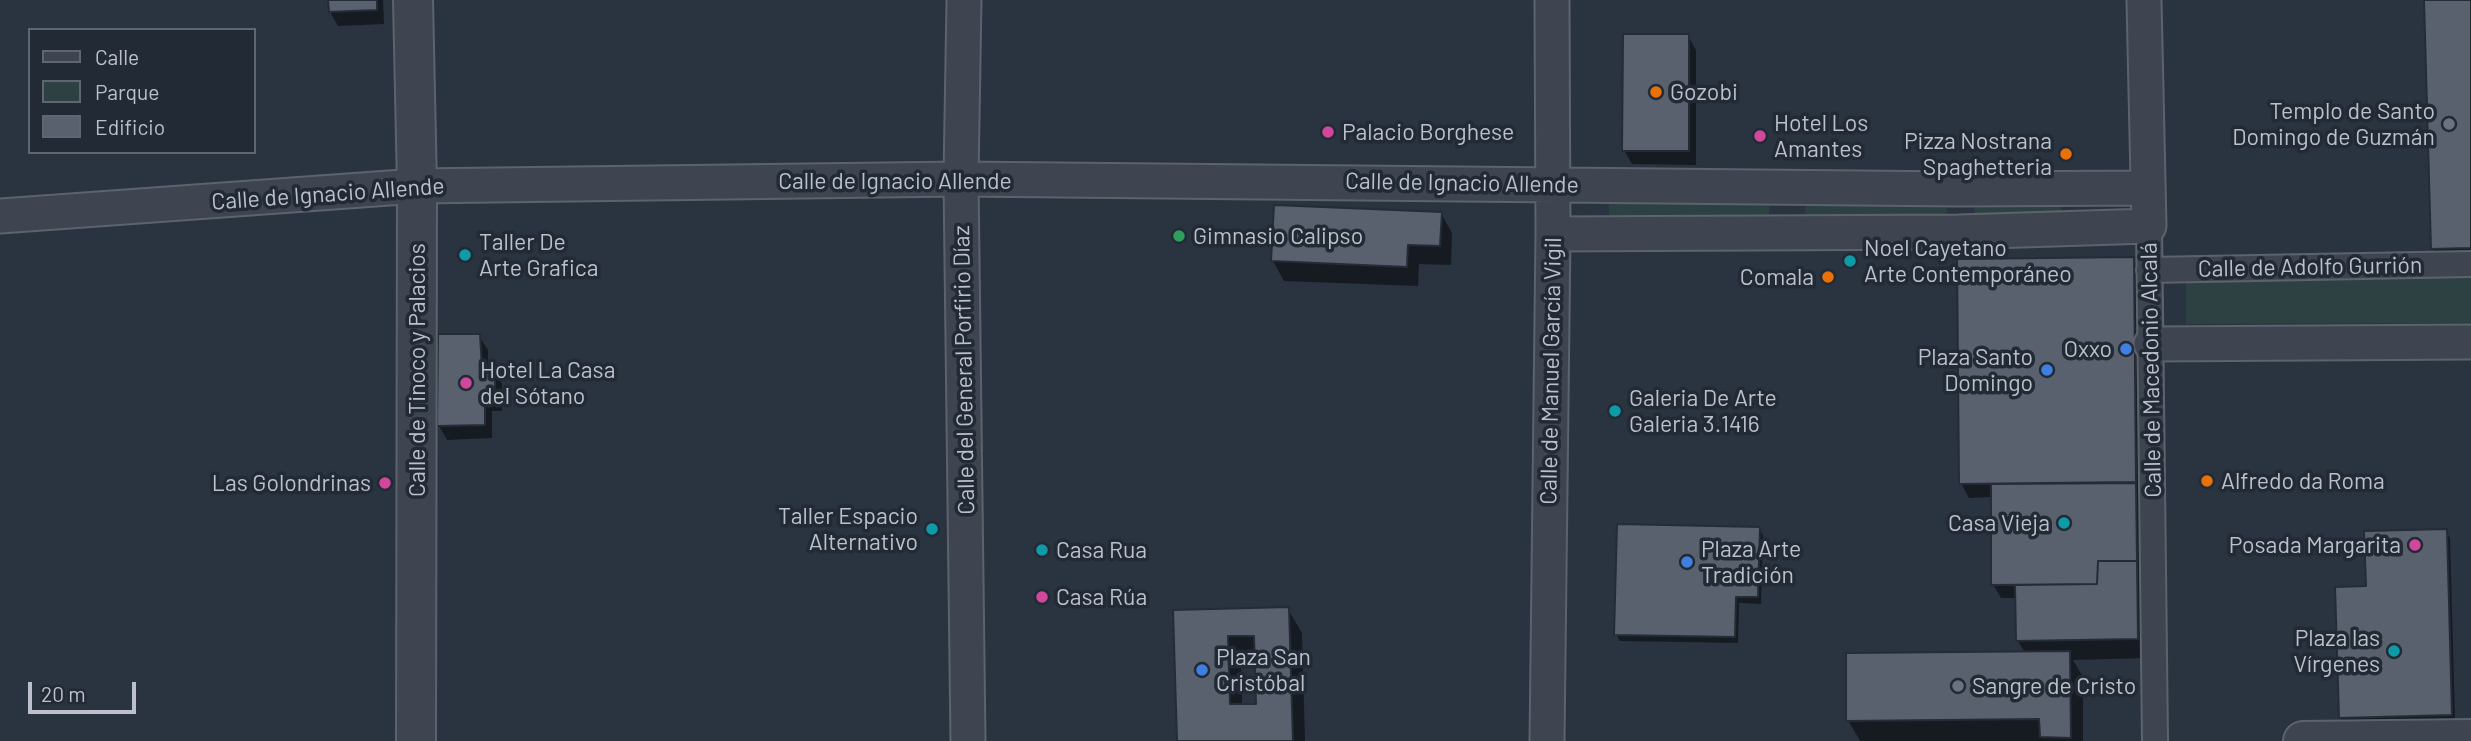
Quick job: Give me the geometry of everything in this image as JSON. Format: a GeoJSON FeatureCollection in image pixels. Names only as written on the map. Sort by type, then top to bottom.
{"type":"FeatureCollection","features":[{"type":"Feature","properties":{"kind":"street","name":"Calle de Tinoco y Palacios"},"geometry":{"type":"LineString","coordinates":[[413,0],[417,186],[416,741]]}},
{"type":"Feature","properties":{"kind":"street","name":"Calle del General Porfirio Díaz"},"geometry":{"type":"LineString","coordinates":[[964,0],[961,179],[968,741]]}},
{"type":"Feature","properties":{"kind":"street","name":"Calle de Manuel García Vigil"},"geometry":{"type":"LineString","coordinates":[[1547,741],[1553,234],[1552,0]]}},
{"type":"Feature","properties":{"kind":"street","name":"Calle de Macedonio Alcalá"},"geometry":{"type":"LineString","coordinates":[[2144,0],[2155,741]]}},
{"type":"Feature","properties":{"kind":"street","name":"Calle de Ignacio Allende"},"geometry":{"type":"LineString","coordinates":[[0,216],[417,186],[961,179],[1959,189],[2148,188]]}},
{"type":"Feature","properties":{"kind":"street"},"geometry":{"type":"LineString","coordinates":[[1788,233],[1791,187]]}},
{"type":"Feature","properties":{"kind":"street"},"geometry":{"type":"LineString","coordinates":[[1959,189],[1959,232]]}},
{"type":"Feature","properties":{"kind":"street"},"geometry":{"type":"LineString","coordinates":[[1553,234],[1959,232],[2149,226]]}},
{"type":"Feature","properties":{"kind":"street","name":"Calle de Adolfo Gurrión"},"geometry":{"type":"LineString","coordinates":[[2149,270],[2471,264]]}},
{"type":"Feature","properties":{"kind":"street"},"geometry":{"type":"LineString","coordinates":[[2151,344],[2471,341]]}},
{"type":"Feature","properties":{"kind":"street"},"geometry":{"type":"LineString","coordinates":[[2303,741],[2471,739]]}},
{"type":"Feature","properties":{"kind":"green space"},"geometry":{"type":"Polygon","coordinates":[[[1608,190],[1770,196],[1769,220],[1609,218],[1608,190]]]}},
{"type":"Feature","properties":{"kind":"green space"},"geometry":{"type":"Polygon","coordinates":[[[1806,199],[1946,203],[1948,225],[1805,221],[1806,199]]]}},
{"type":"Feature","properties":{"kind":"green space"},"geometry":{"type":"Polygon","coordinates":[[[1975,202],[2061,203],[2062,223],[1974,224],[1975,202]]]}},
{"type":"Feature","properties":{"kind":"green space"},"geometry":{"type":"Polygon","coordinates":[[[2471,277],[2471,323],[2186,324],[2186,278],[2471,277]]]}},
{"type":"Feature","properties":{"kind":"building"},"geometry":{"type":"Polygon","coordinates":[[[328,0],[377,0],[377,10],[329,12],[328,0]]]}},
{"type":"Feature","properties":{"kind":"building","name":"Templo de Santo Domingo de Guzmán"},"geometry":{"type":"Polygon","coordinates":[[[2424,0],[2471,0],[2471,248],[2431,249],[2424,0]]]}},
{"type":"Feature","properties":{"kind":"building","name":"Gozobi"},"geometry":{"type":"Polygon","coordinates":[[[1623,34],[1689,34],[1689,151],[1622,151],[1623,34]]]}},
{"type":"Feature","properties":{"kind":"building"},"geometry":{"type":"Polygon","coordinates":[[[1274,205],[1442,212],[1440,246],[1408,245],[1407,267],[1271,261],[1274,205]]]}},
{"type":"Feature","properties":{"kind":"building","name":"Plaza Santo Domingo"},"geometry":{"type":"Polygon","coordinates":[[[2134,257],[2136,482],[1959,484],[1957,259],[2134,257]]]}},
{"type":"Feature","properties":{"kind":"building","name":"Hotel La Casa del Sótano"},"geometry":{"type":"Polygon","coordinates":[[[438,334],[480,334],[482,369],[495,368],[495,397],[485,398],[485,425],[437,426],[438,334]]]}},
{"type":"Feature","properties":{"kind":"building","name":"Casa Vieja"},"geometry":{"type":"Polygon","coordinates":[[[2136,483],[2137,561],[2098,561],[2097,584],[1991,585],[1991,484],[2136,483]]]}},
{"type":"Feature","properties":{"kind":"building","name":"Plaza Arte Tradición"},"geometry":{"type":"Polygon","coordinates":[[[1617,524],[1760,527],[1758,597],[1736,597],[1735,637],[1614,635],[1617,524]]]}},
{"type":"Feature","properties":{"kind":"building","name":"Plaza las Vírgenes"},"geometry":{"type":"Polygon","coordinates":[[[2447,529],[2452,715],[2339,718],[2335,587],[2366,586],[2364,531],[2447,529]]]}},
{"type":"Feature","properties":{"kind":"building"},"geometry":{"type":"Polygon","coordinates":[[[2098,561],[2137,561],[2138,639],[2016,641],[2015,585],[2097,584],[2098,561]]]}},
{"type":"Feature","properties":{"kind":"building","name":"Plaza San Cristóbal"},"geometry":{"type":"Polygon","coordinates":[[[1289,607],[1293,741],[1177,741],[1173,610],[1289,607]],[[1228,636],[1230,704],[1256,704],[1254,636],[1228,636]]]}},
{"type":"Feature","properties":{"kind":"building","name":"Sangre de Cristo"},"geometry":{"type":"Polygon","coordinates":[[[2070,651],[2071,738],[2040,737],[2039,719],[1846,721],[1846,653],[2070,651]]]}},
{"type":"Feature","properties":{"kind":"place","name":"Gozobi"},"geometry":{"type":"Point","coordinates":[1656,92]}},
{"type":"Feature","properties":{"kind":"place","name":"Templo de Santo Domingo de Guzmán"},"geometry":{"type":"Point","coordinates":[2449,124]}},
{"type":"Feature","properties":{"kind":"place","name":"Palacio Borghese"},"geometry":{"type":"Point","coordinates":[1328,132]}},
{"type":"Feature","properties":{"kind":"place","name":"Hotel Los Amantes"},"geometry":{"type":"Point","coordinates":[1760,136]}},
{"type":"Feature","properties":{"kind":"place","name":"Pizza Nostrana Spaghetteria"},"geometry":{"type":"Point","coordinates":[2066,154]}},
{"type":"Feature","properties":{"kind":"place","name":"Gimnasio Calipso"},"geometry":{"type":"Point","coordinates":[1179,236]}},
{"type":"Feature","properties":{"kind":"place","name":"Taller De Arte Grafica"},"geometry":{"type":"Point","coordinates":[465,255]}},
{"type":"Feature","properties":{"kind":"place","name":"Noel Cayetano Arte Contemporáneo"},"geometry":{"type":"Point","coordinates":[1850,261]}},
{"type":"Feature","properties":{"kind":"place","name":"Comala"},"geometry":{"type":"Point","coordinates":[1828,277]}},
{"type":"Feature","properties":{"kind":"place","name":"Oxxo"},"geometry":{"type":"Point","coordinates":[2126,349]}},
{"type":"Feature","properties":{"kind":"place","name":"Plaza Santo Domingo"},"geometry":{"type":"Point","coordinates":[2047,370]}},
{"type":"Feature","properties":{"kind":"place","name":"Hotel La Casa del Sótano"},"geometry":{"type":"Point","coordinates":[466,383]}},
{"type":"Feature","properties":{"kind":"place","name":"Galeria De Arte Galeria 3.1416"},"geometry":{"type":"Point","coordinates":[1615,411]}},
{"type":"Feature","properties":{"kind":"place","name":"Alfredo da Roma"},"geometry":{"type":"Point","coordinates":[2207,481]}},
{"type":"Feature","properties":{"kind":"place","name":"Las Golondrinas"},"geometry":{"type":"Point","coordinates":[385,483]}},
{"type":"Feature","properties":{"kind":"place","name":"Casa Vieja"},"geometry":{"type":"Point","coordinates":[2064,523]}},
{"type":"Feature","properties":{"kind":"place","name":"Taller Espacio Alternativo"},"geometry":{"type":"Point","coordinates":[932,529]}},
{"type":"Feature","properties":{"kind":"place","name":"Posada Margarita"},"geometry":{"type":"Point","coordinates":[2415,545]}},
{"type":"Feature","properties":{"kind":"place","name":"Casa Rua"},"geometry":{"type":"Point","coordinates":[1042,550]}},
{"type":"Feature","properties":{"kind":"place","name":"Plaza Arte Tradición"},"geometry":{"type":"Point","coordinates":[1687,562]}},
{"type":"Feature","properties":{"kind":"place","name":"Casa Rúa"},"geometry":{"type":"Point","coordinates":[1042,597]}},
{"type":"Feature","properties":{"kind":"place","name":"Plaza las Vírgenes"},"geometry":{"type":"Point","coordinates":[2394,651]}},
{"type":"Feature","properties":{"kind":"place","name":"Plaza San Cristóbal"},"geometry":{"type":"Point","coordinates":[1202,670]}},
{"type":"Feature","properties":{"kind":"place","name":"Sangre de Cristo"},"geometry":{"type":"Point","coordinates":[1958,686]}}]}
